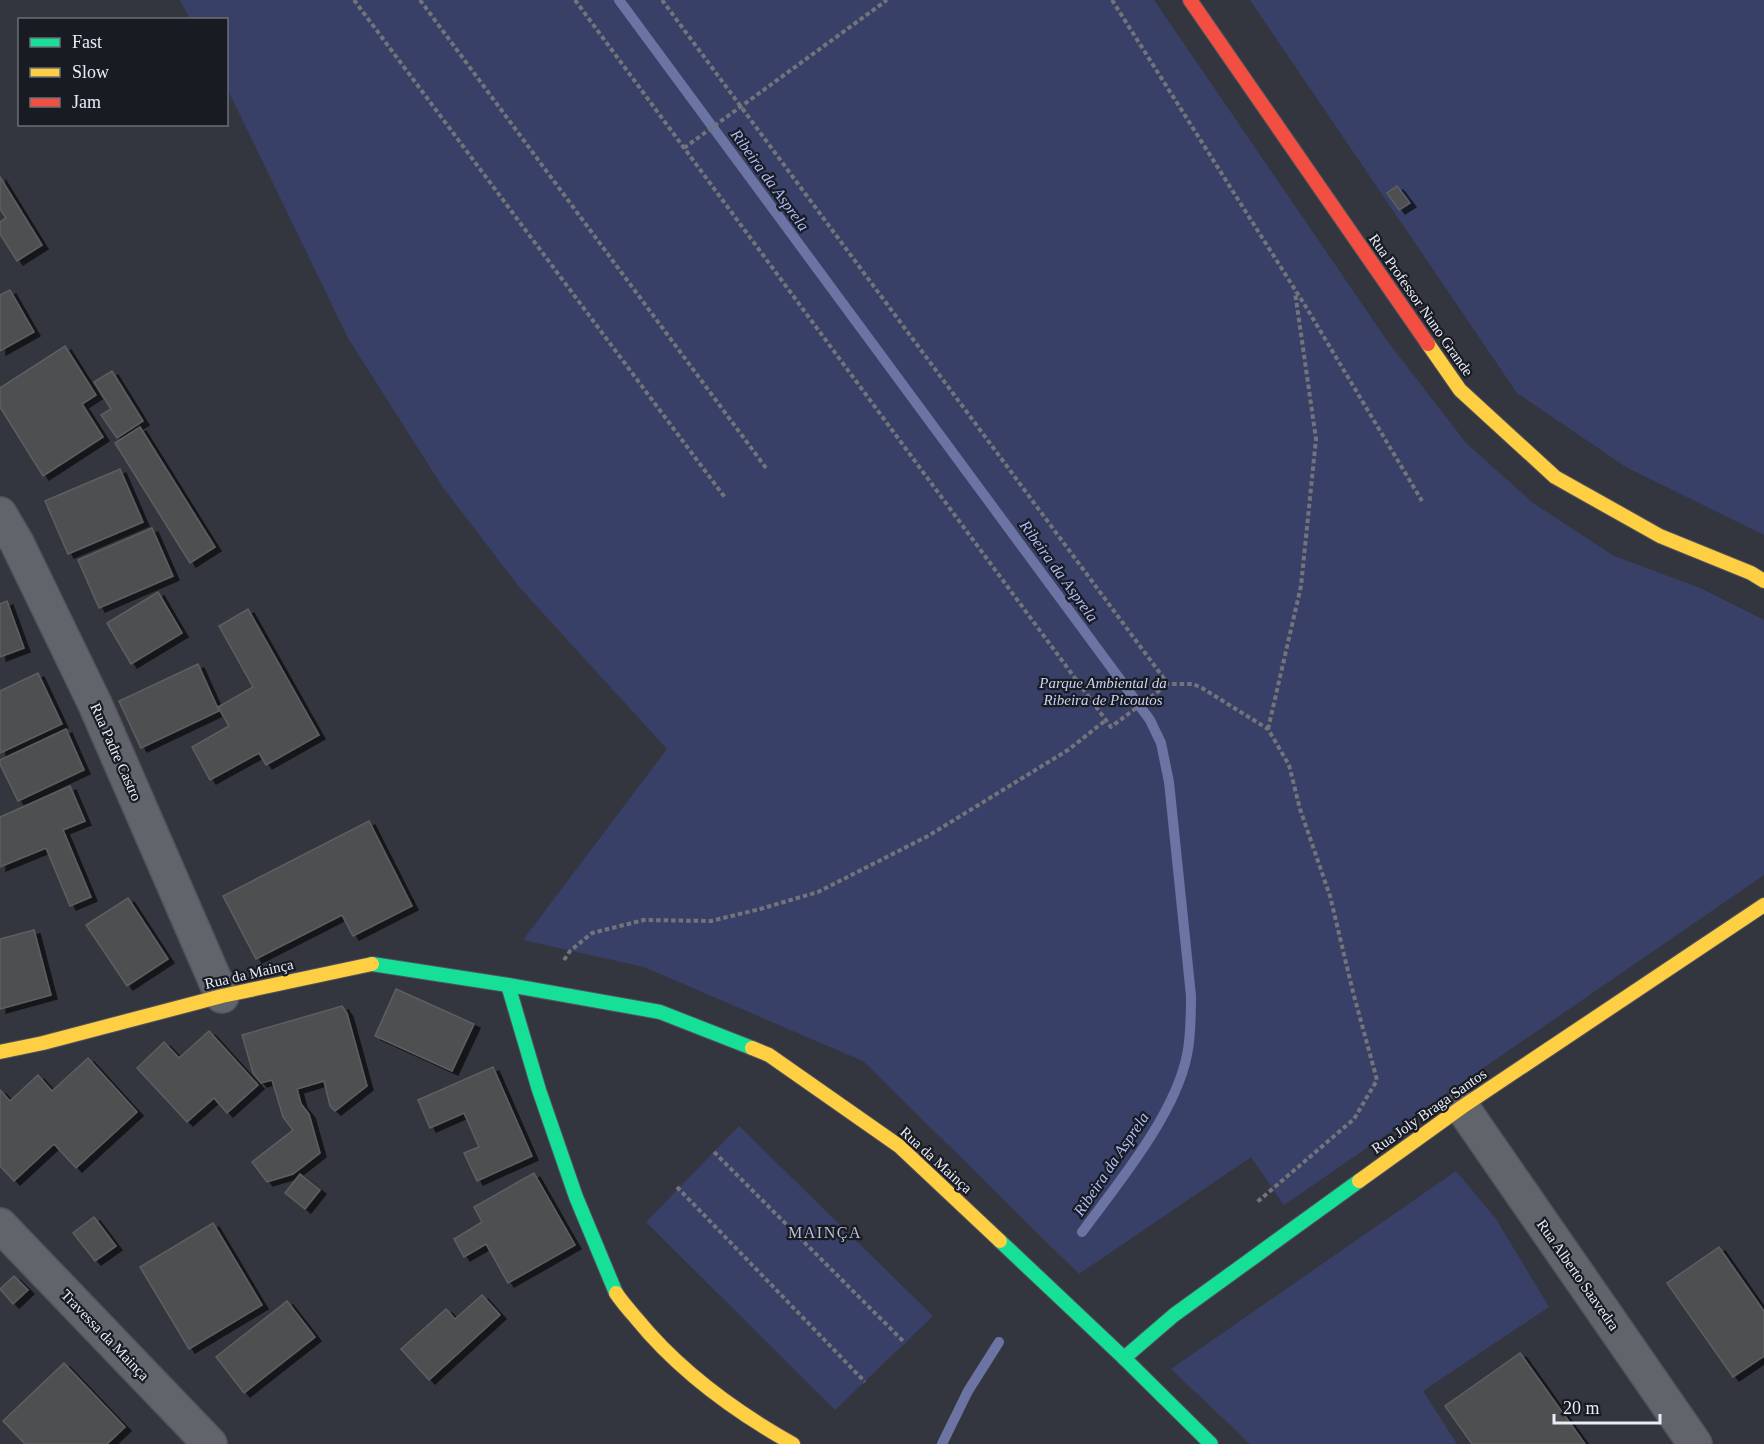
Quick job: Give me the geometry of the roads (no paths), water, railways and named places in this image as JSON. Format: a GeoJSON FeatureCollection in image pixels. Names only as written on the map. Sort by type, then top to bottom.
{"type":"FeatureCollection","features":[{"type":"Feature","properties":{"kind":"street","name":"Rua Professor Nuno Grande"},"geometry":{"type":"LineString","coordinates":[[1190,0],[1460,390],[1556,477],[1660,536],[1751,573],[1764,581]]}},
{"type":"Feature","properties":{"kind":"street","name":"Rua Padre Castro"},"geometry":{"type":"LineString","coordinates":[[0,514],[17,543],[95,704],[222,996]]}},
{"type":"Feature","properties":{"kind":"street","name":"Rua Joly Braga Santos"},"geometry":{"type":"LineString","coordinates":[[1124,1358],[1174,1315],[1462,1107],[1764,905]]}},
{"type":"Feature","properties":{"kind":"street","name":"Rua da Mainça"},"geometry":{"type":"LineString","coordinates":[[0,1052],[222,996],[370,964],[508,985],[660,1012],[769,1055],[899,1146],[1124,1358],[1211,1444]]}},
{"type":"Feature","properties":{"kind":"street"},"geometry":{"type":"LineString","coordinates":[[508,985],[539,1090],[576,1197],[617,1295],[658,1345],[709,1389],[755,1423],[793,1444]]}},
{"type":"Feature","properties":{"kind":"street","name":"Rua Alberto Saavedra"},"geometry":{"type":"LineString","coordinates":[[1462,1107],[1695,1444]]}},
{"type":"Feature","properties":{"kind":"street","name":"Travessa da Mainça"},"geometry":{"type":"LineString","coordinates":[[0,1226],[210,1444]]}},
{"type":"Feature","properties":{"kind":"waterway","name":"Ribeira da Asprela"},"geometry":{"type":"LineString","coordinates":[[619,0],[1150,720],[1161,743],[1169,782],[1191,996],[1187,1055],[1181,1078],[1171,1101],[1144,1148],[1082,1232]]}},
{"type":"Feature","properties":{"kind":"waterway","name":"Ribeira da Asprela"},"geometry":{"type":"LineString","coordinates":[[942,1444],[968,1391],[999,1342]]}},
{"type":"Feature","properties":{"kind":"district","name":"MAINÇA"},"geometry":{"type":"Point","coordinates":[825,1232]}},
{"type":"Feature","properties":{"kind":"park label","name":"Parque Ambiental da Ribeira de Picoutos"},"geometry":{"type":"Point","coordinates":[1103,692]}}]}
